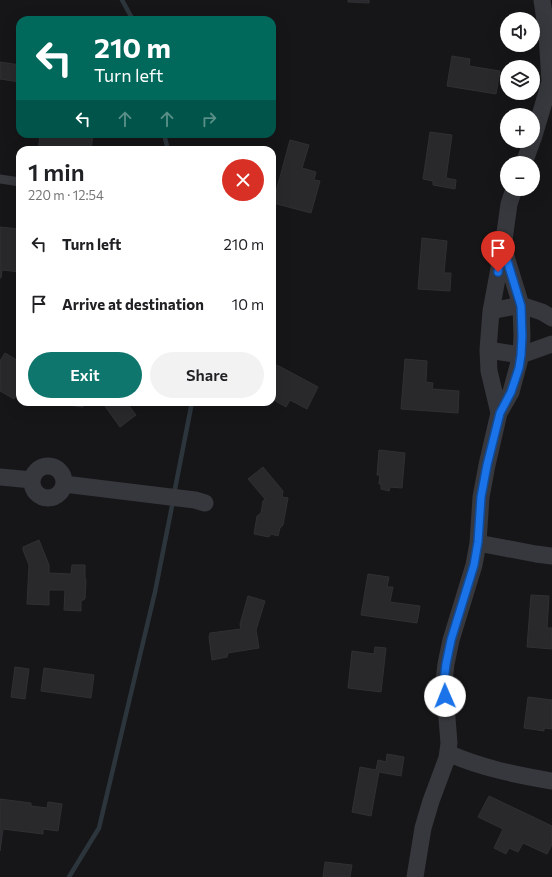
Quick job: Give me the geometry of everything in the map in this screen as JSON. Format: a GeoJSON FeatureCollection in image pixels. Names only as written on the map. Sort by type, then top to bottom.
{"type":"FeatureCollection","features":[{"type":"Feature","properties":{"kind":"street"},"geometry":{"type":"LineString","coordinates":[[540,118],[551,83],[547,34],[542,0]]}},
{"type":"Feature","properties":{"kind":"street"},"geometry":{"type":"LineString","coordinates":[[500,413],[489,372],[488,350],[490,311],[512,196]]}},
{"type":"Feature","properties":{"kind":"street"},"geometry":{"type":"LineString","coordinates":[[415,877],[423,828],[448,752],[449,743],[444,681],[446,664],[451,640],[474,565],[478,542],[481,497],[487,465],[500,413],[511,392],[519,368],[521,355],[521,306],[503,247]]}},
{"type":"Feature","properties":{"kind":"street"},"geometry":{"type":"LineString","coordinates":[[490,311],[521,306],[542,312],[552,318]]}},
{"type":"Feature","properties":{"kind":"street"},"geometry":{"type":"LineString","coordinates":[[488,350],[521,355],[552,344]]}},
{"type":"Feature","properties":{"kind":"street"},"geometry":{"type":"LineString","coordinates":[[0,477],[32,480],[34,491],[43,498],[54,497],[59,494],[64,484],[166,496],[205,503]]}},
{"type":"Feature","properties":{"kind":"street"},"geometry":{"type":"LineString","coordinates":[[478,542],[552,556]]}},
{"type":"Feature","properties":{"kind":"street"},"geometry":{"type":"LineString","coordinates":[[448,752],[461,759],[510,774],[552,781]]}},
{"type":"Feature","properties":{"kind":"lane"},"geometry":{"type":"LineString","coordinates":[[0,179],[16,181]]}},
{"type":"Feature","properties":{"kind":"building"},"geometry":{"type":"Polygon","coordinates":[[[348,0],[369,0],[369,3],[348,2],[348,0]]]}},
{"type":"Feature","properties":{"kind":"building"},"geometry":{"type":"Polygon","coordinates":[[[452,56],[470,59],[469,66],[500,71],[496,94],[447,86],[452,56]]]}},
{"type":"Feature","properties":{"kind":"building"},"geometry":{"type":"Polygon","coordinates":[[[0,62],[16,64],[16,81],[0,79],[0,62]]]}},
{"type":"Feature","properties":{"kind":"building"},"geometry":{"type":"Polygon","coordinates":[[[430,132],[452,135],[446,178],[456,180],[455,189],[433,185],[433,181],[423,179],[430,132]]]}},
{"type":"Feature","properties":{"kind":"building"},"geometry":{"type":"Polygon","coordinates":[[[40,138],[92,138],[92,146],[39,146],[40,138]]]}},
{"type":"Feature","properties":{"kind":"building"},"geometry":{"type":"Polygon","coordinates":[[[290,140],[309,145],[302,168],[316,172],[314,180],[320,181],[311,213],[276,204],[276,192],[290,140]]]}},
{"type":"Feature","properties":{"kind":"building"},"geometry":{"type":"Polygon","coordinates":[[[0,227],[16,229],[16,272],[2,270],[0,278],[0,227]]]}},
{"type":"Feature","properties":{"kind":"building"},"geometry":{"type":"Polygon","coordinates":[[[422,238],[447,241],[444,273],[451,273],[450,291],[418,289],[422,238]]]}},
{"type":"Feature","properties":{"kind":"building"},"geometry":{"type":"Polygon","coordinates":[[[5,353],[16,360],[16,396],[14,399],[0,391],[0,361],[5,353]]]}},
{"type":"Feature","properties":{"kind":"building"},"geometry":{"type":"Polygon","coordinates":[[[405,359],[427,361],[426,382],[433,383],[432,389],[459,391],[458,413],[401,409],[405,359]]]}},
{"type":"Feature","properties":{"kind":"building"},"geometry":{"type":"Polygon","coordinates":[[[277,365],[318,387],[307,409],[290,400],[286,407],[276,401],[277,365]]]}},
{"type":"Feature","properties":{"kind":"building"},"geometry":{"type":"Polygon","coordinates":[[[105,406],[129,406],[136,415],[120,427],[105,406]]]}},
{"type":"Feature","properties":{"kind":"building"},"geometry":{"type":"Polygon","coordinates":[[[379,450],[405,453],[402,488],[390,487],[389,491],[381,489],[381,484],[379,484],[380,475],[377,475],[379,450]]]}},
{"type":"Feature","properties":{"kind":"building"},"geometry":{"type":"Polygon","coordinates":[[[263,467],[283,491],[282,497],[288,498],[283,525],[280,528],[278,536],[271,534],[269,537],[254,534],[257,516],[261,513],[263,501],[265,499],[248,479],[263,467]]]}},
{"type":"Feature","properties":{"kind":"building"},"geometry":{"type":"Polygon","coordinates":[[[39,540],[49,565],[49,573],[71,574],[72,565],[85,565],[85,599],[81,601],[81,611],[64,610],[65,590],[49,590],[49,605],[27,604],[29,565],[23,547],[39,540]]]}},
{"type":"Feature","properties":{"kind":"building"},"geometry":{"type":"Polygon","coordinates":[[[368,574],[389,577],[387,587],[393,587],[390,602],[420,606],[417,623],[361,615],[368,574]]]}},
{"type":"Feature","properties":{"kind":"building"},"geometry":{"type":"Polygon","coordinates":[[[531,595],[549,596],[547,628],[552,628],[552,649],[527,647],[531,595]]]}},
{"type":"Feature","properties":{"kind":"building"},"geometry":{"type":"Polygon","coordinates":[[[248,596],[265,601],[256,630],[259,648],[228,653],[227,657],[212,660],[209,637],[210,633],[241,629],[240,624],[248,596]]]}},
{"type":"Feature","properties":{"kind":"building"},"geometry":{"type":"Polygon","coordinates":[[[375,647],[386,648],[381,692],[348,688],[352,651],[374,654],[375,647]]]}},
{"type":"Feature","properties":{"kind":"building"},"geometry":{"type":"Polygon","coordinates":[[[15,667],[29,669],[25,699],[11,697],[15,667]]]}},
{"type":"Feature","properties":{"kind":"building"},"geometry":{"type":"Polygon","coordinates":[[[44,668],[94,675],[91,698],[41,691],[44,668]]]}},
{"type":"Feature","properties":{"kind":"building"},"geometry":{"type":"Polygon","coordinates":[[[528,697],[552,700],[552,729],[544,728],[544,731],[524,728],[528,697]]]}},
{"type":"Feature","properties":{"kind":"building"},"geometry":{"type":"Polygon","coordinates":[[[387,754],[404,757],[401,776],[379,772],[371,816],[352,812],[360,767],[376,770],[378,760],[386,762],[387,754]]]}},
{"type":"Feature","properties":{"kind":"building"},"geometry":{"type":"Polygon","coordinates":[[[489,796],[552,826],[552,845],[547,854],[523,843],[518,852],[509,848],[506,854],[494,848],[503,829],[478,817],[489,796]]]}},
{"type":"Feature","properties":{"kind":"building"},"geometry":{"type":"Polygon","coordinates":[[[0,799],[31,803],[31,806],[47,808],[48,802],[62,804],[58,831],[43,829],[43,834],[3,829],[0,851],[0,799]]]}},
{"type":"Feature","properties":{"kind":"building"},"geometry":{"type":"Polygon","coordinates":[[[325,862],[352,865],[350,877],[323,877],[325,862]]]}},
{"type":"Feature","properties":{"kind":"waterway"},"geometry":{"type":"LineString","coordinates":[[122,0],[131,16]]}},
{"type":"Feature","properties":{"kind":"waterway"},"geometry":{"type":"LineString","coordinates":[[165,138],[167,146]]}},
{"type":"Feature","properties":{"kind":"waterway"},"geometry":{"type":"LineString","coordinates":[[174,494],[191,406]]}},
{"type":"Feature","properties":{"kind":"waterway"},"geometry":{"type":"LineString","coordinates":[[69,877],[99,828],[155,592],[173,501]]}},
{"type":"Feature","properties":{"kind":"route"},"geometry":{"type":"LineString","coordinates":[[445,696],[444,681],[451,640],[474,565],[478,542],[481,497],[487,465],[500,413],[511,392],[519,368],[521,355],[521,306],[503,247],[498,272]]}}]}
